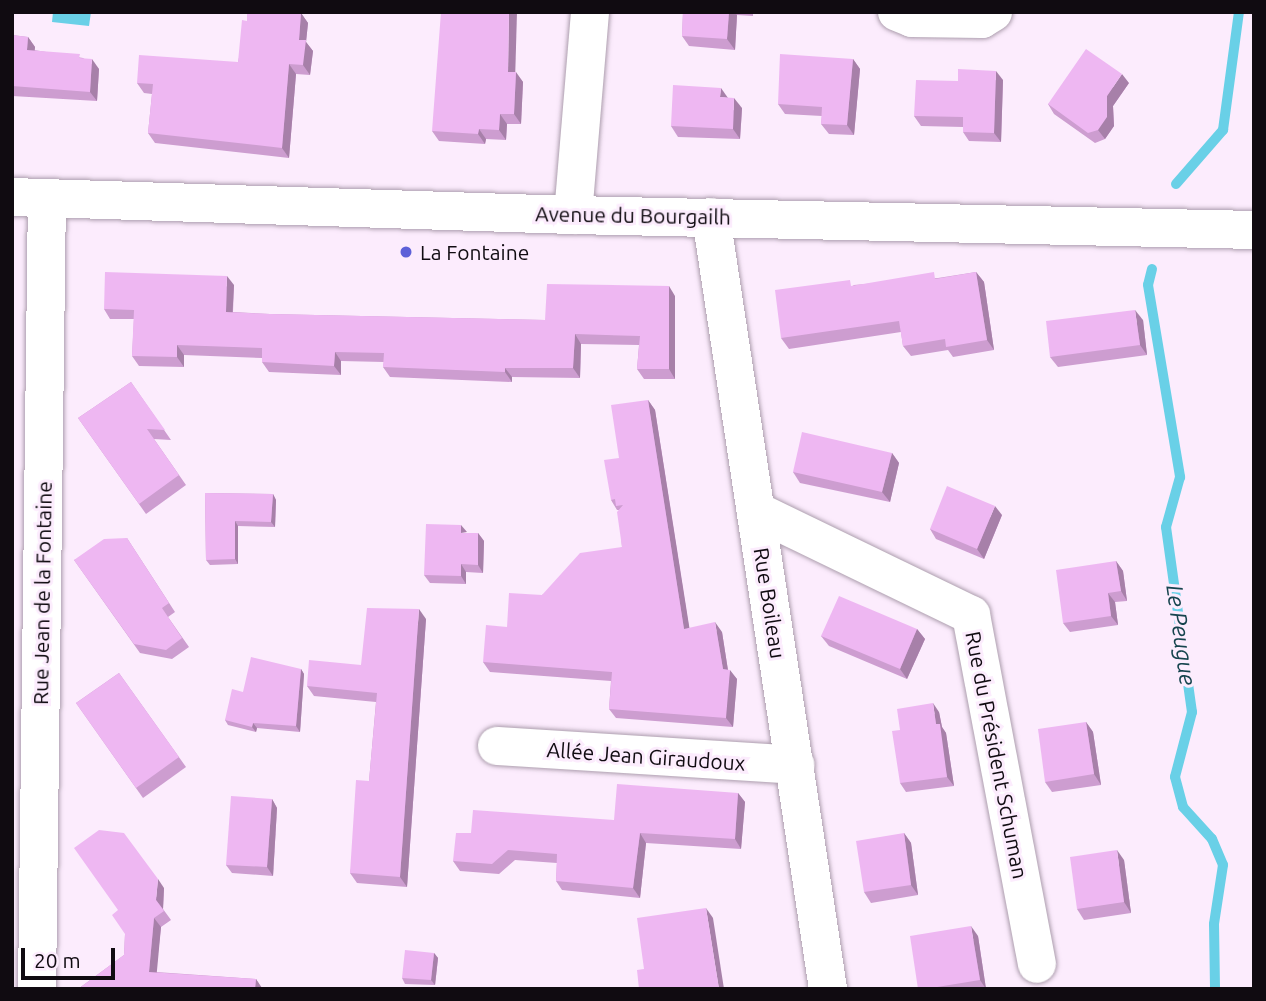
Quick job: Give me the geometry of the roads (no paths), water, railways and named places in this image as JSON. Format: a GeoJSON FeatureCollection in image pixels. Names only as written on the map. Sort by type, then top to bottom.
{"type":"FeatureCollection","features":[{"type":"Feature","properties":{"kind":"street"},"geometry":{"type":"LineString","coordinates":[[573,215],[590,12]]}},
{"type":"Feature","properties":{"kind":"street"},"geometry":{"type":"LineString","coordinates":[[897,12],[912,18],[982,19],[993,12]]}},
{"type":"Feature","properties":{"kind":"street","name":"Avenue du Bourgailh"},"geometry":{"type":"LineString","coordinates":[[30,197],[573,215],[1254,230]]}},
{"type":"Feature","properties":{"kind":"street","name":"Rue Jean de la Fontaine"},"geometry":{"type":"LineString","coordinates":[[30,197],[37,989]]}},
{"type":"Feature","properties":{"kind":"street","name":"Rue Boileau"},"geometry":{"type":"LineString","coordinates":[[711,217],[828,989]]}},
{"type":"Feature","properties":{"kind":"street","name":"Rue du Président Schuman"},"geometry":{"type":"LineString","coordinates":[[756,511],[971,615],[1037,964]]}},
{"type":"Feature","properties":{"kind":"street","name":"Allée Jean Giraudoux"},"geometry":{"type":"LineString","coordinates":[[497,746],[795,765]]}},
{"type":"Feature","properties":{"kind":"water"},"geometry":{"type":"Polygon","coordinates":[[[53,12],[91,12],[89,26],[52,22],[53,12]]]}},
{"type":"Feature","properties":{"kind":"waterway","name":"Le Peugue"},"geometry":{"type":"LineString","coordinates":[[1176,184],[1223,130],[1239,12]]}},
{"type":"Feature","properties":{"kind":"waterway","name":"Le Peugue"},"geometry":{"type":"LineString","coordinates":[[1152,269],[1148,285],[1180,477],[1166,527],[1192,712],[1175,777],[1183,807],[1212,839],[1223,865],[1214,924],[1215,989]]}},
{"type":"Feature","properties":{"kind":"place","name":"La Fontaine"},"geometry":{"type":"Point","coordinates":[406,252]}}]}
